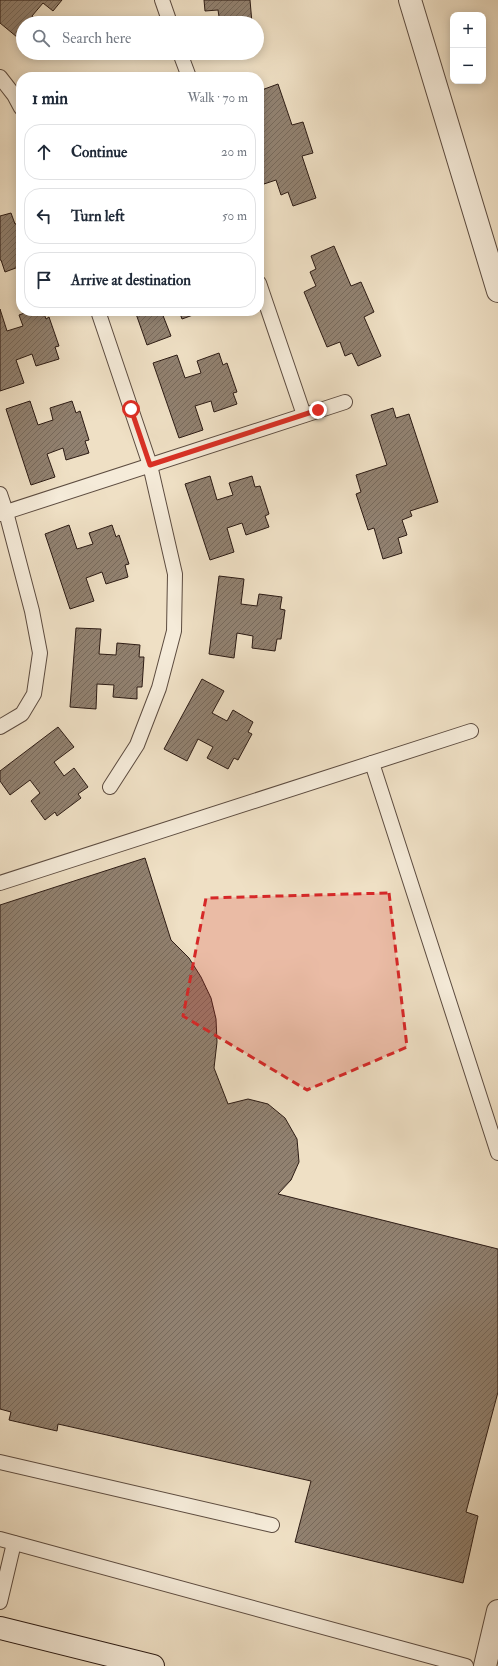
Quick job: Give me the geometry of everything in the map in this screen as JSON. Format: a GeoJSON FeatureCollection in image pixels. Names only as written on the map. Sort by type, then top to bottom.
{"type":"FeatureCollection","features":[{"type":"Feature","properties":{"kind":"street"},"geometry":{"type":"LineString","coordinates":[[410,0],[498,291]]}},
{"type":"Feature","properties":{"kind":"street"},"geometry":{"type":"LineString","coordinates":[[485,1666],[498,1612]]}},
{"type":"Feature","properties":{"kind":"street"},"geometry":{"type":"LineString","coordinates":[[0,1628],[153,1666]]}},
{"type":"Feature","properties":{"kind":"lane"},"geometry":{"type":"LineString","coordinates":[[162,0],[168,16]]}},
{"type":"Feature","properties":{"kind":"lane"},"geometry":{"type":"LineString","coordinates":[[183,60],[187,72]]}},
{"type":"Feature","properties":{"kind":"lane"},"geometry":{"type":"LineString","coordinates":[[0,77],[16,99]]}},
{"type":"Feature","properties":{"kind":"lane"},"geometry":{"type":"LineString","coordinates":[[264,298],[304,415]]}},
{"type":"Feature","properties":{"kind":"lane"},"geometry":{"type":"LineString","coordinates":[[100,316],[150,465],[175,574],[174,631],[159,688],[137,745],[110,787]]}},
{"type":"Feature","properties":{"kind":"lane"},"geometry":{"type":"LineString","coordinates":[[3,513],[345,402]]}},
{"type":"Feature","properties":{"kind":"lane"},"geometry":{"type":"LineString","coordinates":[[0,494],[3,513],[32,610],[40,654],[34,694],[22,714],[0,727]]}},
{"type":"Feature","properties":{"kind":"lane"},"geometry":{"type":"LineString","coordinates":[[0,883],[471,731]]}},
{"type":"Feature","properties":{"kind":"lane"},"geometry":{"type":"LineString","coordinates":[[372,763],[498,1153]]}},
{"type":"Feature","properties":{"kind":"lane"},"geometry":{"type":"LineString","coordinates":[[0,1462],[272,1525]]}},
{"type":"Feature","properties":{"kind":"lane"},"geometry":{"type":"LineString","coordinates":[[0,1539],[466,1666]]}},
{"type":"Feature","properties":{"kind":"lane"},"geometry":{"type":"LineString","coordinates":[[0,1602],[14,1543]]}},
{"type":"Feature","properties":{"kind":"highlighted area"},"geometry":{"type":"Polygon","coordinates":[[[389,893],[407,1047],[307,1090],[183,1016],[206,898],[389,893]]]}},
{"type":"Feature","properties":{"kind":"building"},"geometry":{"type":"Polygon","coordinates":[[[0,0],[62,0],[53,11],[43,3],[32,16],[16,16],[16,36],[0,23],[0,0]]]}},
{"type":"Feature","properties":{"kind":"building"},"geometry":{"type":"Polygon","coordinates":[[[204,0],[250,0],[251,16],[219,16],[218,10],[205,11],[204,0]]]}},
{"type":"Feature","properties":{"kind":"building"},"geometry":{"type":"Polygon","coordinates":[[[278,84],[292,125],[303,122],[313,153],[302,156],[316,198],[293,206],[288,192],[281,195],[276,180],[264,184],[264,89],[278,84]]]}},
{"type":"Feature","properties":{"kind":"building"},"geometry":{"type":"Polygon","coordinates":[[[11,213],[16,224],[16,268],[5,272],[0,260],[0,216],[11,213]]]}},
{"type":"Feature","properties":{"kind":"building"},"geometry":{"type":"Polygon","coordinates":[[[334,246],[351,286],[361,282],[374,312],[364,317],[381,356],[358,366],[352,353],[345,356],[340,342],[327,347],[304,292],[316,286],[310,272],[316,269],[311,256],[334,246]]]}},
{"type":"Feature","properties":{"kind":"building"},"geometry":{"type":"Polygon","coordinates":[[[0,309],[7,331],[23,326],[19,316],[45,316],[46,319],[49,317],[59,346],[55,347],[59,359],[36,366],[32,354],[16,360],[24,383],[0,391],[0,309]]]}},
{"type":"Feature","properties":{"kind":"building"},"geometry":{"type":"Polygon","coordinates":[[[137,316],[163,316],[171,336],[147,345],[137,316]]]}},
{"type":"Feature","properties":{"kind":"building"},"geometry":{"type":"Polygon","coordinates":[[[181,316],[190,316],[182,319],[181,316]]]}},
{"type":"Feature","properties":{"kind":"building"},"geometry":{"type":"Polygon","coordinates":[[[219,353],[223,365],[227,363],[237,392],[233,393],[237,404],[214,412],[211,401],[195,406],[203,430],[179,438],[153,363],[177,355],[185,378],[201,373],[197,361],[219,353]]]}},
{"type":"Feature","properties":{"kind":"building"},"geometry":{"type":"Polygon","coordinates":[[[30,401],[38,425],[53,420],[50,408],[72,401],[76,413],[80,411],[89,440],[85,441],[89,453],[66,460],[63,448],[47,454],[55,477],[31,485],[6,409],[30,401]]]}},
{"type":"Feature","properties":{"kind":"building"},"geometry":{"type":"Polygon","coordinates":[[[393,408],[396,418],[409,414],[438,502],[410,511],[412,516],[402,520],[407,535],[398,538],[402,553],[383,559],[374,528],[368,530],[356,494],[361,492],[356,475],[387,465],[371,415],[393,408]]]}},
{"type":"Feature","properties":{"kind":"building"},"geometry":{"type":"Polygon","coordinates":[[[210,476],[217,500],[233,495],[229,483],[252,476],[255,487],[260,486],[269,514],[265,516],[269,527],[246,535],[242,523],[227,528],[234,552],[210,560],[185,484],[210,476]]]}},
{"type":"Feature","properties":{"kind":"building"},"geometry":{"type":"Polygon","coordinates":[[[69,525],[77,549],[93,544],[89,533],[112,525],[116,537],[119,535],[129,564],[125,565],[128,577],[106,584],[102,572],[86,578],[94,601],[70,609],[45,534],[69,525]]]}},
{"type":"Feature","properties":{"kind":"building"},"geometry":{"type":"Polygon","coordinates":[[[219,576],[244,579],[241,604],[257,606],[259,594],[282,597],[280,609],[285,610],[281,639],[277,639],[275,651],[252,648],[253,636],[237,633],[234,658],[209,654],[219,576]]]}},
{"type":"Feature","properties":{"kind":"building"},"geometry":{"type":"Polygon","coordinates":[[[76,628],[101,629],[99,654],[116,655],[117,643],[140,645],[139,657],[144,657],[142,687],[137,687],[137,699],[113,697],[114,685],[97,684],[96,709],[70,707],[76,628]]]}},
{"type":"Feature","properties":{"kind":"building"},"geometry":{"type":"Polygon","coordinates":[[[202,679],[224,691],[212,713],[227,721],[233,710],[253,722],[248,732],[252,734],[238,760],[234,758],[228,769],[207,758],[213,747],[198,739],[187,761],[164,749],[202,679]]]}},
{"type":"Feature","properties":{"kind":"building"},"geometry":{"type":"Polygon","coordinates":[[[58,727],[74,747],[54,762],[64,776],[74,768],[88,787],[78,794],[81,798],[57,816],[55,812],[45,820],[31,801],[40,793],[30,780],[10,795],[0,781],[0,771],[58,727]]]}},
{"type":"Feature","properties":{"kind":"building"},"geometry":{"type":"Polygon","coordinates":[[[145,858],[171,940],[189,958],[201,977],[211,998],[216,1019],[217,1042],[214,1068],[228,1104],[248,1099],[268,1104],[285,1118],[297,1139],[299,1162],[291,1180],[278,1194],[498,1249],[498,1392],[466,1512],[478,1516],[463,1583],[295,1542],[311,1481],[58,1424],[57,1431],[9,1420],[11,1412],[0,1409],[0,905],[145,858]]]}},
{"type":"Feature","properties":{"kind":"route"},"geometry":{"type":"LineString","coordinates":[[131,409],[150,465],[318,410]]}}]}
